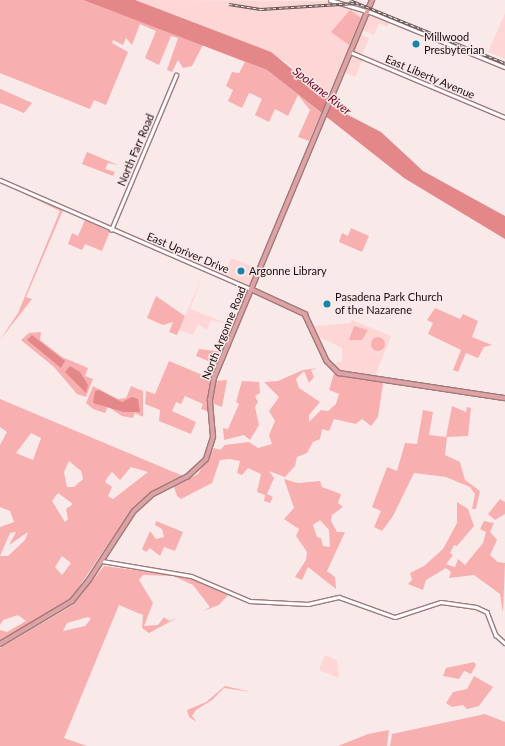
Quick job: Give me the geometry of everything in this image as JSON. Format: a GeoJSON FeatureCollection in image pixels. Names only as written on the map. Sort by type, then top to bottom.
{"type":"FeatureCollection","features":[{"type":"Feature","properties":{"kind":"main road","name":"North Argonne Road"},"geometry":{"type":"LineString","coordinates":[[0,644],[72,601],[102,561],[134,511],[153,494],[196,471],[208,455],[213,437],[212,383],[320,121],[372,0]]}},
{"type":"Feature","properties":{"kind":"main road","name":"East Upriver Drive"},"geometry":{"type":"LineString","coordinates":[[251,289],[305,314],[327,361],[340,373],[505,398]]}},
{"type":"Feature","properties":{"kind":"street"},"geometry":{"type":"LineString","coordinates":[[330,0],[367,11],[505,67]]}},
{"type":"Feature","properties":{"kind":"street","name":"East Liberty Avenue"},"geometry":{"type":"LineString","coordinates":[[349,52],[505,117]]}},
{"type":"Feature","properties":{"kind":"street","name":"North Farr Road"},"geometry":{"type":"LineString","coordinates":[[111,230],[176,75]]}},
{"type":"Feature","properties":{"kind":"street","name":"East Upriver Drive"},"geometry":{"type":"LineString","coordinates":[[0,180],[111,230],[251,289]]}},
{"type":"Feature","properties":{"kind":"street"},"geometry":{"type":"LineString","coordinates":[[102,561],[191,576],[250,600],[308,604],[339,597],[395,617],[441,602],[476,607],[487,612],[496,635],[505,643]]}},
{"type":"Feature","properties":{"kind":"shaded area"},"geometry":{"type":"Polygon","coordinates":[[[0,0],[83,0],[203,45],[192,66],[183,68],[178,60],[172,72],[167,70],[178,38],[171,36],[159,65],[145,58],[156,31],[140,24],[132,45],[126,38],[123,45],[113,40],[112,43],[128,52],[106,105],[94,100],[90,109],[0,73],[0,0]]]}},
{"type":"Feature","properties":{"kind":"shaded area"},"geometry":{"type":"Polygon","coordinates":[[[83,0],[135,0],[271,52],[348,115],[381,132],[423,171],[505,216],[505,239],[404,178],[267,70],[83,0]]]}},
{"type":"Feature","properties":{"kind":"shaded area"},"geometry":{"type":"Polygon","coordinates":[[[135,0],[330,1],[363,15],[327,97],[285,61],[135,0]]]}},
{"type":"Feature","properties":{"kind":"shaded area"},"geometry":{"type":"Polygon","coordinates":[[[350,10],[361,18],[349,45],[331,32],[350,10]]]}},
{"type":"Feature","properties":{"kind":"shaded area"},"geometry":{"type":"Polygon","coordinates":[[[505,13],[505,59],[488,52],[505,13]]]}},
{"type":"Feature","properties":{"kind":"shaded area"},"geometry":{"type":"Polygon","coordinates":[[[369,14],[378,17],[377,23],[379,18],[389,22],[387,27],[379,23],[374,35],[362,30],[369,14]]]}},
{"type":"Feature","properties":{"kind":"shaded area"},"geometry":{"type":"Polygon","coordinates":[[[360,34],[369,38],[362,55],[353,50],[360,34]]]}},
{"type":"Feature","properties":{"kind":"shaded area"},"geometry":{"type":"Polygon","coordinates":[[[205,46],[267,70],[321,113],[309,141],[298,137],[310,110],[298,95],[288,116],[275,109],[269,122],[255,115],[262,99],[249,93],[242,108],[228,101],[233,90],[226,86],[232,72],[239,73],[245,62],[205,46]]]}},
{"type":"Feature","properties":{"kind":"shaded area"},"geometry":{"type":"Polygon","coordinates":[[[351,55],[362,59],[356,77],[345,73],[351,55]]]}},
{"type":"Feature","properties":{"kind":"shaded area"},"geometry":{"type":"Polygon","coordinates":[[[0,89],[32,103],[24,113],[0,103],[0,89]]]}},
{"type":"Feature","properties":{"kind":"shaded area"},"geometry":{"type":"Polygon","coordinates":[[[87,152],[118,165],[108,163],[105,169],[115,172],[113,176],[82,164],[87,152]]]}},
{"type":"Feature","properties":{"kind":"shaded area"},"geometry":{"type":"Polygon","coordinates":[[[0,182],[63,210],[26,297],[32,299],[0,340],[18,313],[60,211],[0,182]]]}},
{"type":"Feature","properties":{"kind":"shaded area"},"geometry":{"type":"Polygon","coordinates":[[[85,220],[110,231],[102,251],[85,244],[82,250],[68,244],[72,233],[78,236],[85,220]]]}},
{"type":"Feature","properties":{"kind":"shaded area"},"geometry":{"type":"Polygon","coordinates":[[[351,228],[369,236],[362,252],[339,242],[342,233],[348,236],[351,228]]]}},
{"type":"Feature","properties":{"kind":"shaded area"},"geometry":{"type":"Polygon","coordinates":[[[231,258],[258,269],[250,288],[223,277],[231,258]]]}},
{"type":"Feature","properties":{"kind":"shaded area"},"geometry":{"type":"Polygon","coordinates":[[[204,272],[190,309],[234,326],[211,320],[207,330],[198,324],[193,335],[179,330],[204,272]]]}},
{"type":"Feature","properties":{"kind":"shaded area"},"geometry":{"type":"Polygon","coordinates":[[[156,296],[185,316],[177,335],[169,332],[173,322],[163,325],[147,318],[156,296]]]}},
{"type":"Feature","properties":{"kind":"shaded area"},"geometry":{"type":"Polygon","coordinates":[[[435,308],[460,319],[463,314],[478,321],[472,337],[492,345],[484,347],[478,358],[466,353],[458,372],[453,370],[461,350],[428,334],[433,323],[427,320],[435,308]]]}},
{"type":"Feature","properties":{"kind":"shaded area"},"geometry":{"type":"Polygon","coordinates":[[[352,320],[391,336],[374,378],[335,369],[335,363],[342,361],[342,348],[319,337],[314,326],[350,323],[352,320]]]}},
{"type":"Feature","properties":{"kind":"shaded area"},"geometry":{"type":"Polygon","coordinates":[[[354,326],[368,330],[362,340],[349,340],[354,326]]]}},
{"type":"Feature","properties":{"kind":"shaded area"},"geometry":{"type":"Polygon","coordinates":[[[41,332],[40,340],[62,357],[88,368],[85,376],[93,379],[86,397],[77,394],[54,367],[21,340],[29,333],[41,332]]]}},
{"type":"Feature","properties":{"kind":"shaded area"},"geometry":{"type":"Polygon","coordinates":[[[32,335],[65,361],[61,368],[27,340],[32,335]]]}},
{"type":"Feature","properties":{"kind":"shaded area"},"geometry":{"type":"Polygon","coordinates":[[[378,337],[383,339],[385,344],[383,349],[378,351],[373,349],[371,344],[373,339],[378,337]]]}},
{"type":"Feature","properties":{"kind":"shaded area"},"geometry":{"type":"Polygon","coordinates":[[[199,349],[224,352],[218,365],[196,356],[199,349]]]}},
{"type":"Feature","properties":{"kind":"shaded area"},"geometry":{"type":"Polygon","coordinates":[[[169,361],[212,379],[210,412],[201,409],[203,404],[185,396],[181,404],[176,402],[172,411],[196,422],[191,434],[159,421],[160,410],[145,404],[146,391],[155,394],[169,361]]]}},
{"type":"Feature","properties":{"kind":"shaded area"},"geometry":{"type":"Polygon","coordinates":[[[70,366],[80,372],[88,385],[86,393],[65,372],[70,366]]]}},
{"type":"Feature","properties":{"kind":"shaded area"},"geometry":{"type":"Polygon","coordinates":[[[318,368],[311,370],[314,377],[309,383],[304,371],[296,379],[299,388],[320,402],[309,415],[309,422],[321,410],[328,411],[336,404],[339,394],[329,390],[334,373],[383,383],[378,417],[371,426],[362,419],[356,424],[334,419],[329,431],[322,429],[320,439],[313,442],[307,453],[297,457],[295,466],[285,477],[269,471],[274,478],[267,494],[273,497],[270,503],[264,501],[265,495],[257,492],[261,474],[248,468],[242,475],[237,473],[240,461],[230,459],[220,460],[212,483],[181,499],[177,496],[174,487],[198,474],[214,448],[220,450],[225,445],[249,442],[258,448],[272,444],[269,435],[275,421],[269,411],[279,397],[264,382],[278,381],[303,370],[318,368]]]}},
{"type":"Feature","properties":{"kind":"shaded area"},"geometry":{"type":"Polygon","coordinates":[[[227,380],[222,407],[212,403],[216,381],[227,380]]]}},
{"type":"Feature","properties":{"kind":"shaded area"},"geometry":{"type":"Polygon","coordinates":[[[242,381],[259,382],[260,393],[255,396],[258,402],[255,407],[259,425],[250,440],[244,435],[224,440],[223,428],[228,429],[239,404],[236,402],[242,381]]]}},
{"type":"Feature","properties":{"kind":"shaded area"},"geometry":{"type":"Polygon","coordinates":[[[93,386],[118,399],[126,398],[131,386],[143,391],[143,417],[135,413],[133,418],[122,416],[108,407],[105,413],[93,409],[86,403],[93,386]]]}},
{"type":"Feature","properties":{"kind":"shaded area"},"geometry":{"type":"Polygon","coordinates":[[[99,390],[122,402],[132,397],[138,399],[140,412],[124,412],[93,403],[95,391],[99,390]]]}},
{"type":"Feature","properties":{"kind":"shaded area"},"geometry":{"type":"Polygon","coordinates":[[[0,399],[183,476],[150,493],[134,506],[72,597],[0,642],[0,630],[7,632],[26,621],[18,615],[3,620],[0,625],[0,556],[0,527],[14,522],[10,511],[0,507],[0,445],[7,432],[0,427],[0,399]],[[31,433],[16,453],[33,460],[41,438],[31,433]],[[69,461],[64,472],[67,487],[74,487],[83,479],[81,471],[69,461]],[[131,467],[120,480],[112,472],[105,482],[112,487],[108,496],[113,499],[148,472],[131,467]],[[58,493],[52,501],[65,522],[68,519],[66,509],[73,504],[58,493]],[[16,532],[10,533],[0,556],[8,556],[25,540],[28,532],[9,545],[16,532]],[[62,556],[55,567],[62,575],[71,563],[62,556]]]}},
{"type":"Feature","properties":{"kind":"shaded area"},"geometry":{"type":"Polygon","coordinates":[[[452,406],[466,412],[467,407],[471,408],[468,436],[447,437],[445,455],[460,462],[465,480],[480,491],[476,509],[472,509],[475,494],[470,487],[446,477],[414,473],[393,516],[382,531],[374,527],[381,511],[372,507],[387,467],[397,471],[405,443],[417,444],[423,410],[433,412],[429,435],[446,437],[452,406]]]}},
{"type":"Feature","properties":{"kind":"shaded area"},"geometry":{"type":"Polygon","coordinates":[[[284,479],[298,483],[320,481],[322,487],[341,494],[338,503],[343,507],[332,515],[331,521],[337,532],[345,532],[327,571],[335,577],[336,589],[308,567],[302,580],[295,577],[306,560],[307,552],[296,536],[299,529],[284,519],[294,508],[284,479]],[[320,520],[313,525],[317,537],[321,538],[323,546],[330,547],[329,530],[320,520]]]}},
{"type":"Feature","properties":{"kind":"shaded area"},"geometry":{"type":"Polygon","coordinates":[[[500,499],[505,502],[505,514],[495,520],[488,514],[500,499]]]}},
{"type":"Feature","properties":{"kind":"shaded area"},"geometry":{"type":"Polygon","coordinates":[[[457,502],[468,509],[474,526],[457,546],[454,545],[450,553],[453,555],[446,564],[455,567],[458,559],[465,565],[483,543],[486,532],[480,529],[484,521],[494,523],[490,532],[497,540],[490,555],[498,562],[505,563],[503,613],[500,594],[474,575],[449,578],[451,572],[446,568],[426,580],[423,590],[408,584],[412,580],[410,573],[424,566],[443,549],[457,523],[457,502]]]}},
{"type":"Feature","properties":{"kind":"shaded area"},"geometry":{"type":"Polygon","coordinates":[[[156,521],[183,532],[175,551],[164,547],[160,556],[150,548],[146,552],[142,549],[150,531],[156,539],[164,537],[162,529],[155,525],[156,521]]]}},
{"type":"Feature","properties":{"kind":"shaded area"},"geometry":{"type":"Polygon","coordinates":[[[104,566],[188,577],[228,595],[219,605],[203,611],[210,607],[193,585],[173,576],[143,575],[139,580],[153,603],[144,626],[158,625],[164,617],[169,621],[177,618],[149,633],[142,628],[143,615],[119,605],[64,738],[87,746],[0,746],[0,648],[73,605],[104,566]],[[88,617],[67,623],[63,631],[85,626],[91,619],[88,617]]]}},
{"type":"Feature","properties":{"kind":"shaded area"},"geometry":{"type":"Polygon","coordinates":[[[325,655],[337,660],[339,678],[319,670],[325,655]]]}},
{"type":"Feature","properties":{"kind":"shaded area"},"geometry":{"type":"Polygon","coordinates":[[[474,662],[476,665],[471,674],[464,671],[459,679],[443,676],[446,668],[474,662]]]}},
{"type":"Feature","properties":{"kind":"shaded area"},"geometry":{"type":"Polygon","coordinates":[[[474,676],[493,687],[479,706],[467,709],[463,705],[452,707],[446,703],[453,692],[467,689],[474,676]]]}},
{"type":"Feature","properties":{"kind":"shaded area"},"geometry":{"type":"Polygon","coordinates":[[[225,686],[251,692],[224,688],[212,700],[196,710],[192,716],[197,722],[189,717],[187,710],[206,702],[225,686]]]}},
{"type":"Feature","properties":{"kind":"shaded area"},"geometry":{"type":"Polygon","coordinates":[[[485,714],[505,722],[505,746],[390,746],[392,734],[485,714]]]}},
{"type":"Feature","properties":{"kind":"shaded area"},"geometry":{"type":"Polygon","coordinates":[[[389,730],[387,746],[338,746],[368,734],[389,730]]]}},
{"type":"Feature","properties":{"kind":"railway"},"geometry":{"type":"LineString","coordinates":[[350,0],[505,63]]}},
{"type":"Feature","properties":{"kind":"railway"},"geometry":{"type":"LineString","coordinates":[[229,4],[261,9],[356,3]]}},
{"type":"Feature","properties":{"kind":"place","name":"Millwood Presbyterian"},"geometry":{"type":"Point","coordinates":[416,44]}},
{"type":"Feature","properties":{"kind":"place","name":"Argonne Library"},"geometry":{"type":"Point","coordinates":[241,271]}},
{"type":"Feature","properties":{"kind":"place","name":"Pasadena Park Church of the Nazarene"},"geometry":{"type":"Point","coordinates":[327,304]}},
{"type":"Feature","properties":{"kind":"water label","name":"Spokane River"},"geometry":{"type":"Point","coordinates":[322,91]}}]}
